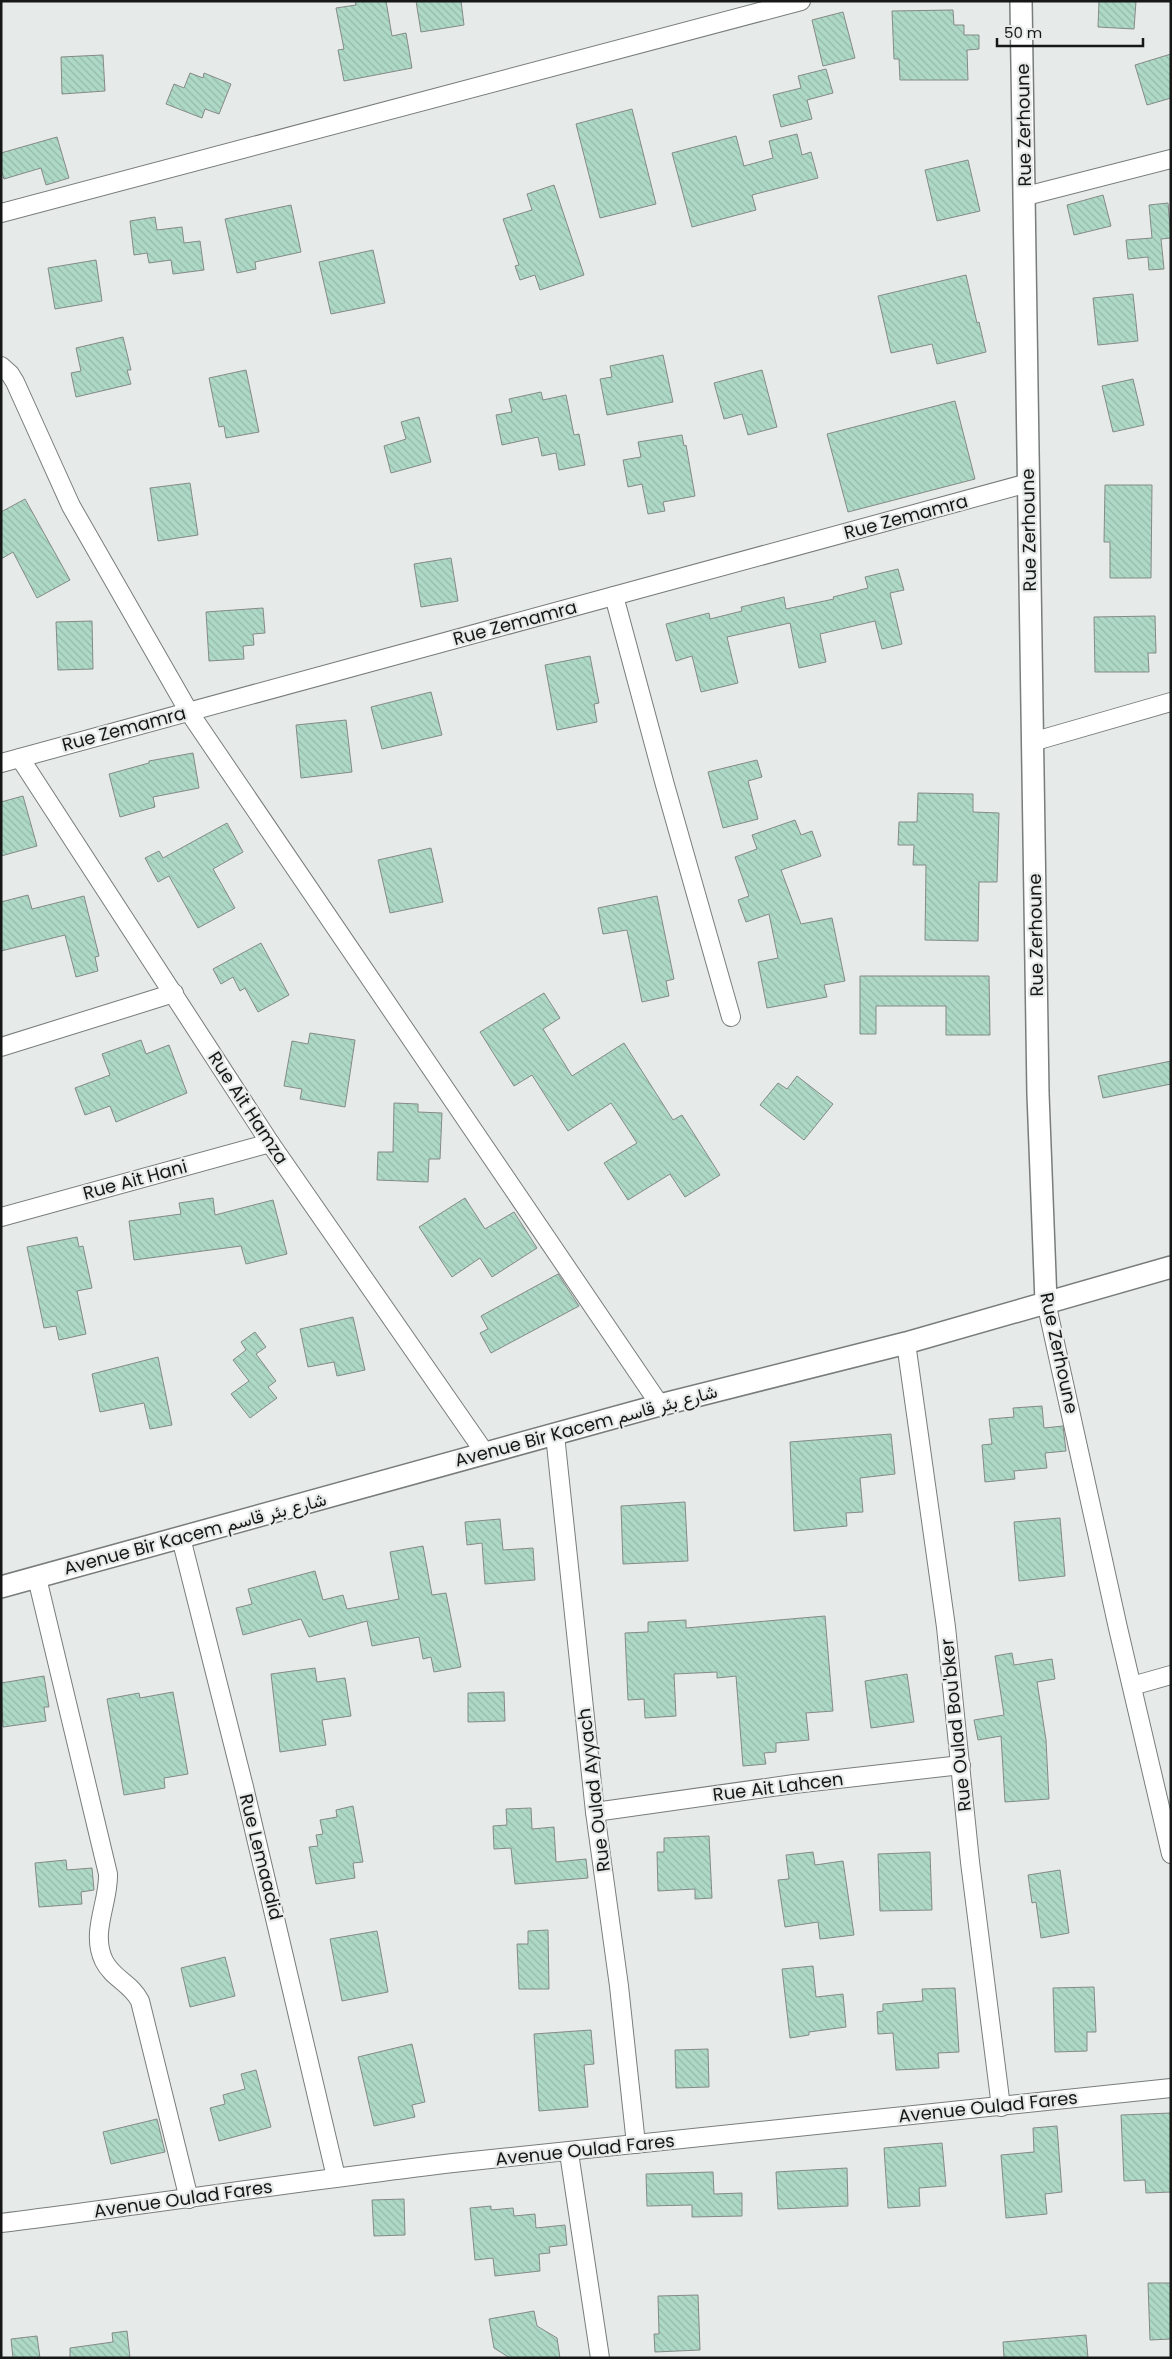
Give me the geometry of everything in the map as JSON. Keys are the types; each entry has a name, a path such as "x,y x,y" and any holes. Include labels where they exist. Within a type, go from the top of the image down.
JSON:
{"street":[{"path":"1,213 800,1"},
{"name":"Rue Zerhoune","path":"1021,1 1026,196 1028,483 1038,1094 1046,1302 1118,1628 1171,1854"},
{"path":"1026,196 1171,159"},
{"path":"1,366 10,374 71,506 189,712 660,1405"},
{"name":"Rue Zemamra","path":"1,763 1028,483"},
{"path":"614,596 665,786 731,1017"},
{"path":"1032,742 1171,702"},
{"name":"Rue Ait Hamza","path":"20,758 270,1143 485,1453"},
{"path":"1,1047 174,993"},
{"name":"Rue Ait Hani","path":"1,1218 270,1143"},
{"name":"Avenue Bir Kacem شارع بئر قاسم","path":"1,1587 660,1405 906,1343 1171,1267"},
{"name":"Rue Oulad Bou'bker","path":"906,1343 931,1512 970,1862 1001,2107"},
{"name":"Rue Oulad Ayyach","path":"555,1435 596,1812 619,1986 636,2144"},
{"name":"Rue Lemaadid","path":"180,1538 249,1806 336,2177"},
{"path":"37,1578 108,1874 107,1895 99,1925 101,1954 114,1975 129,1985 140,2001 189,2199"},
{"path":"1132,1686 1171,1675"},
{"name":"Rue Ait Lahcen","path":"596,1812 794,1784 960,1765"},
{"name":"Avenue Oulad Fares","path":"1,2223 189,2199 336,2177 1171,2088"},
{"path":"569,2153 600,2358"}],"building":[{"path":"355,1 386,1 392,36 406,33 412,68 344,81 338,50 344,49 336,8 356,5"},
{"path":"416,1 461,1 464,25 421,32"},
{"path":"1099,1 1136,1 1134,29 1098,27"},
{"path":"953,10 954,25 964,25 964,35 979,35 979,49 967,50 968,80 900,80 899,59 894,59 892,11"},
{"path":"843,12 855,58 823,66 812,20"},
{"path":"1171,54 1171,98 1147,105 1135,65"},
{"path":"103,55 105,91 62,94 61,57"},
{"path":"826,69 833,93 807,100 812,119 781,127 773,95 801,88 798,76"},
{"path":"190,73 203,78 204,73 231,84 219,114 205,109 202,118 166,104 174,84 184,88"},
{"path":"632,109 656,204 600,218 576,124"},
{"path":"797,134 802,155 811,152 818,178 752,195 756,210 692,227 672,153 736,136 744,166 773,158 769,141"},
{"path":"57,137 69,178 46,185 41,168 4,179 1,169 1,153"},
{"path":"968,160 980,211 937,221 925,170"},
{"path":"554,185 584,275 540,290 535,275 520,280 515,266 519,265 503,219 532,210 527,194"},
{"path":"1103,195 1111,226 1074,235 1067,205"},
{"path":"1168,203 1171,238 1161,239 1164,269 1149,270 1148,257 1128,259 1126,240 1152,238 1149,205"},
{"path":"291,205 301,252 255,262 256,269 237,273 225,219"},
{"path":"155,217 157,230 182,227 184,243 200,241 204,270 173,274 171,260 149,263 147,253 134,255 130,221"},
{"path":"373,250 385,303 331,314 319,262"},
{"path":"96,260 102,301 55,309 48,268"},
{"path":"966,275 986,352 937,364 932,344 891,353 878,296"},
{"path":"1133,294 1138,341 1098,345 1093,298"},
{"path":"123,337 131,370 127,370 131,384 76,397 71,373 81,371 76,348"},
{"path":"663,355 673,402 607,415 600,379 612,377 610,366"},
{"path":"246,370 259,432 226,438 224,426 219,427 209,378"},
{"path":"762,370 777,427 748,435 742,414 724,419 714,383"},
{"path":"1133,379 1144,425 1113,432 1102,386"},
{"path":"541,392 543,400 566,395 574,435 579,434 585,465 559,470 556,453 542,456 538,437 502,445 496,415 512,412 509,399"},
{"path":"955,401 975,479 848,512 827,434"},
{"path":"419,417 431,462 391,473 384,446 406,439 401,422"},
{"path":"682,435 684,446 686,445 695,496 663,502 665,511 648,514 642,484 628,487 623,460 641,457 638,442"},
{"path":"190,483 198,535 158,541 150,488"},
{"path":"1105,485 1152,485 1151,578 1110,578 1110,542 1104,542"},
{"path":"25,499 70,580 37,598 13,552 1,559 1,512"},
{"path":"451,558 458,601 421,607 414,564"},
{"path":"898,569 904,590 890,593 902,644 882,649 875,621 820,634 826,662 799,668 790,623 727,637 738,683 701,692 692,656 676,661 666,624 709,613 710,619 742,611 741,607 784,597 786,609 834,599 833,597 868,588 865,577"},
{"path":"263,608 265,633 253,634 254,645 243,646 244,659 209,661 206,612"},
{"path":"1155,616 1156,653 1148,653 1149,672 1095,672 1094,617"},
{"path":"92,621 93,669 58,670 56,622"},
{"path":"590,656 599,703 594,704 597,722 557,730 545,665"},
{"path":"431,692 442,735 382,749 371,707"},
{"path":"346,720 352,772 301,778 296,725"},
{"path":"193,753 199,788 153,797 155,807 120,817 109,774 149,763 149,761"},
{"path":"757,760 762,777 748,781 758,819 723,828 708,772"},
{"path":"918,793 973,794 973,812 999,813 997,882 979,882 978,941 925,940 926,865 913,865 914,845 898,845 899,822 917,822"},
{"path":"23,796 37,846 1,856 1,802"},
{"path":"795,820 801,835 812,831 821,856 781,870 801,924 832,918 845,981 824,985 827,997 767,1008 758,962 778,958 769,914 746,922 738,900 749,896 735,857 757,849 752,835"},
{"path":"227,823 243,852 213,869 235,908 198,928 169,876 158,882 145,858 159,851 163,858"},
{"path":"431,848 443,902 390,913 378,860"},
{"path":"28,895 32,909 84,896 99,956 95,957 98,971 76,977 65,935 1,951 1,902"},
{"path":"657,896 674,979 666,981 669,996 642,1002 627,930 603,934 598,908"},
{"path":"261,943 289,995 258,1012 245,988 240,991 233,977 221,984 213,969"},
{"path":"860,976 989,976 990,1035 946,1035 946,1006 876,1006 876,1034 860,1034"},
{"path":"544,993 560,1018 543,1029 572,1076 624,1043 673,1120 682,1115 720,1175 685,1197 670,1174 628,1200 604,1163 637,1143 611,1103 568,1131 532,1075 514,1086 480,1032"},
{"path":"310,1033 355,1040 345,1107 300,1099 302,1089 284,1086 292,1041 308,1044"},
{"path":"141,1040 146,1054 169,1045 187,1093 116,1122 110,1106 85,1115 75,1088 110,1075 102,1054"},
{"path":"1171,1061 1171,1084 1103,1098 1098,1076"},
{"path":"797,1076 833,1104 804,1140 760,1105 778,1083 787,1089"},
{"path":"394,1103 418,1104 418,1112 442,1113 440,1159 429,1159 428,1182 377,1180 378,1152 393,1152"},
{"path":"213,1198 215,1215 273,1200 287,1254 246,1264 241,1246 134,1260 129,1221 181,1214 179,1203"},
{"path":"465,1198 485,1229 514,1212 537,1248 492,1277 480,1258 452,1277 419,1227"},
{"path":"77,1237 79,1247 83,1246 92,1288 77,1291 86,1334 59,1340 56,1326 44,1328 27,1247"},
{"path":"558,1274 579,1306 491,1353 480,1333 488,1329 481,1316"},
{"path":"353,1317 365,1370 337,1376 334,1362 308,1367 300,1329"},
{"path":"255,1332 266,1347 256,1354 276,1381 268,1387 277,1398 250,1418 231,1394 249,1381 233,1360 246,1350 241,1342"},
{"path":"158,1357 172,1425 150,1429 144,1403 100,1412 92,1374"},
{"path":"1042,1406 1044,1428 1063,1426 1066,1451 1045,1453 1047,1468 1014,1471 1015,1479 985,1482 982,1445 992,1444 989,1419 1014,1417 1013,1408"},
{"path":"891,1434 895,1474 860,1478 863,1512 846,1513 847,1526 794,1531 790,1442"},
{"path":"685,1502 688,1561 623,1564 621,1506"},
{"path":"1060,1518 1065,1576 1019,1581 1014,1522"},
{"path":"500,1519 503,1550 533,1548 535,1580 485,1584 482,1543 467,1545 465,1522"},
{"path":"423,1546 432,1595 446,1593 461,1667 434,1672 431,1657 423,1659 419,1637 372,1646 367,1621 309,1637 301,1619 243,1635 236,1608 252,1604 248,1589 315,1571 323,1600 343,1595 347,1609 399,1599 390,1552"},
{"path":"825,1616 833,1711 806,1713 809,1740 776,1743 776,1752 764,1753 766,1764 743,1766 736,1676 717,1678 717,1672 674,1674 676,1716 645,1718 644,1699 628,1700 625,1633 648,1632 648,1622 686,1620 686,1628"},
{"path":"1012,1653 1014,1665 1052,1659 1055,1679 1037,1682 1046,1740 1049,1799 1005,1802 1001,1736 978,1740 974,1720 1004,1715 995,1656"},
{"path":"315,1668 317,1682 345,1678 351,1716 322,1720 326,1745 280,1752 271,1674"},
{"path":"907,1674 914,1722 871,1728 865,1681"},
{"path":"44,1676 49,1707 44,1707 46,1721 3,1727 1,1683"},
{"path":"173,1692 188,1774 164,1778 165,1788 124,1795 107,1699 139,1693 140,1698"},
{"path":"504,1692 505,1721 468,1722 468,1693"},
{"path":"353,1806 363,1862 353,1863 355,1878 316,1884 309,1847 318,1846 316,1835 323,1834 320,1820 337,1817 336,1810"},
{"path":"531,1808 532,1829 554,1827 556,1862 586,1859 588,1878 515,1884 511,1848 494,1849 493,1826 507,1825 506,1809"},
{"path":"709,1836 712,1898 695,1899 695,1889 658,1891 657,1852 664,1852 664,1838"},
{"path":"813,1852 815,1865 843,1861 854,1935 820,1939 818,1922 785,1927 778,1880 789,1879 786,1855"},
{"path":"930,1852 932,1910 880,1911 878,1854"},
{"path":"66,1860 67,1870 92,1868 94,1890 81,1892 82,1904 39,1907 35,1863"},
{"path":"1060,1870 1069,1933 1041,1938 1036,1902 1032,1903 1028,1875"},
{"path":"548,1930 549,1989 519,1989 517,1944 528,1944 528,1931"},
{"path":"377,1931 388,1992 342,2001 330,1939"},
{"path":"225,1957 235,1996 190,2007 181,1968"},
{"path":"813,1966 816,1997 843,1994 846,2027 809,2032 809,2035 790,2038 782,1969"},
{"path":"1094,1987 1096,2032 1087,2032 1087,2051 1055,2052 1053,1988"},
{"path":"955,1988 959,2052 938,2053 939,2068 896,2070 893,2033 878,2034 877,2012 883,2011 883,2004 923,2001 922,1989"},
{"path":"591,2030 594,2064 584,2065 588,2107 539,2111 534,2034"},
{"path":"412,2044 425,2102 412,2105 415,2117 374,2126 358,2057"},
{"path":"708,2049 709,2087 676,2088 675,2050"},
{"path":"256,2070 271,2127 219,2141 210,2108 225,2104 223,2095 245,2089 241,2074"},
{"path":"1171,2113 1171,2192 1146,2193 1145,2180 1124,2181 1121,2115"},
{"path":"157,2119 165,2152 111,2164 103,2132"},
{"path":"1057,2126 1062,2192 1045,2194 1047,2214 1006,2218 1001,2155 1034,2152 1033,2128"},
{"path":"942,2143 946,2186 919,2188 920,2206 888,2208 884,2148"},
{"path":"847,2168 848,2206 778,2209 776,2172"},
{"path":"713,2172 714,2194 742,2193 742,2216 692,2217 692,2205 647,2206 646,2174"},
{"path":"404,2199 405,2235 374,2236 372,2200"},
{"path":"491,2206 491,2210 513,2208 514,2216 535,2214 536,2228 565,2225 567,2245 549,2247 550,2253 539,2254 540,2271 495,2276 493,2258 475,2260 470,2208"},
{"path":"1148,2283 1171,2283 1171,2339 1150,2340"},
{"path":"698,2295 700,2350 655,2352 654,2334 659,2334 658,2296"},
{"path":"534,2311 537,2326 557,2338 560,2358 510,2358 494,2348 489,2319"},
{"path":"127,2331 130,2358 70,2358 70,2348 113,2342 112,2333"},
{"path":"1086,2335 1088,2358 1004,2358 1003,2342"},
{"path":"37,2336 40,2358 13,2358 11,2339"}]}
